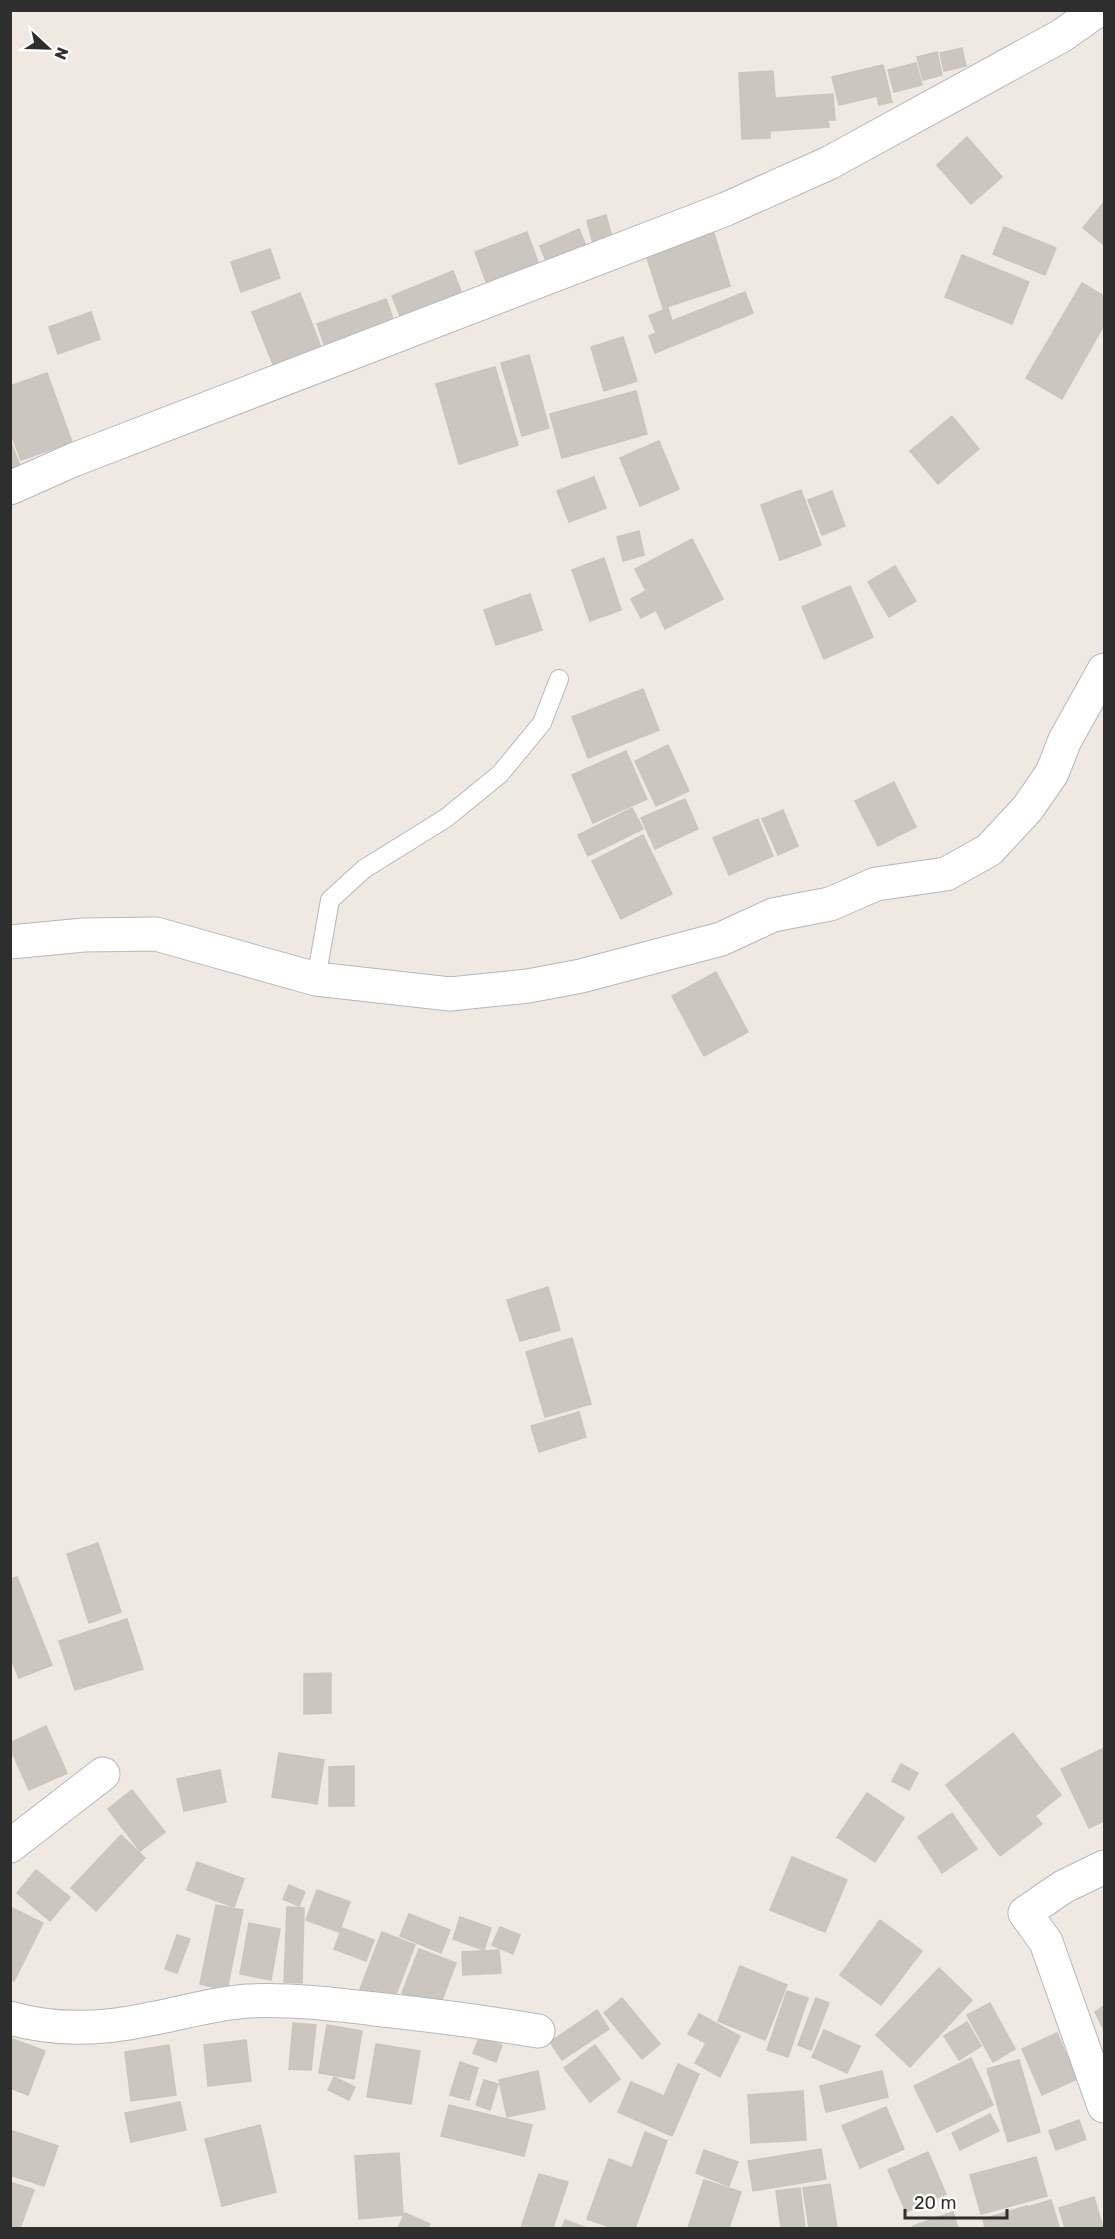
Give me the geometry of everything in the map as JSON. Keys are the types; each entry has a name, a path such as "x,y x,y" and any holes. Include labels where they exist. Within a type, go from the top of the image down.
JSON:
{"street":[{"path":"10,488 73,460 408,332 778,186 829,163 896,127 1061,36 1098,10"},
{"path":"10,942 84,934 156,934 316,979 450,994 528,986 580,976 721,939 773,915 830,904 876,884 946,874 989,850 1028,808 1052,773 1065,740 1104,670"},
{"path":"10,1846 103,1774"},
{"path":"1104,1867 1063,1887 1025,1912 1046,1942 1104,2106"},
{"path":"10,2018 89,2028 149,2020 202,2007 247,2001 308,2001 459,2018 538,2031"}],"lane":[{"path":"316,979 330,900 364,869 446,818 500,774 542,723 560,679"}],"building":[{"path":"962,48 966,66 944,71 940,53"},
{"path":"937,52 942,75 923,80 917,57"},
{"path":"916,63 922,85 894,92 888,70"},
{"path":"883,65 892,102 879,105 877,96 839,105 832,77"},
{"path":"773,71 775,98 833,94 835,120 828,120 829,127 770,131 770,138 742,139 739,73"},
{"path":"967,137 1002,177 971,204 937,165"},
{"path":"1104,202 1104,245 1083,228"},
{"path":"606,215 615,248 596,254 587,221"},
{"path":"712,227 730,286 663,308 644,248"},
{"path":"1004,227 1056,248 1045,275 993,254"},
{"path":"579,229 596,270 556,286 540,246"},
{"path":"527,232 546,284 494,303 475,252"},
{"path":"270,249 280,278 241,292 231,262"},
{"path":"962,255 1029,282 1012,324 945,297"},
{"path":"453,271 470,314 409,339 392,296"},
{"path":"1082,283 1104,296 1104,325 1062,399 1026,378"},
{"path":"745,292 753,313 655,353 649,336 656,333 649,316 668,308 672,321"},
{"path":"300,293 324,355 277,374 252,312"},
{"path":"386,299 404,350 335,375 317,324"},
{"path":"91,312 100,339 58,354 49,327"},
{"path":"623,337 637,381 604,391 591,347"},
{"path":"529,355 549,428 522,436 501,363"},
{"path":"495,367 518,445 459,464 436,384"},
{"path":"47,373 72,442 21,460 10,431 10,386"},
{"path":"636,391 647,434 562,458 550,414"},
{"path":"952,416 979,449 938,484 910,451"},
{"path":"10,440 29,488 10,495"},
{"path":"659,441 679,489 640,506 620,458"},
{"path":"594,477 606,508 569,522 557,491"},
{"path":"801,490 821,545 780,560 761,505"},
{"path":"832,491 845,526 822,535 808,500"},
{"path":"639,531 644,555 623,561 617,537"},
{"path":"692,539 723,599 665,629 656,610 641,618 631,599 646,591 635,569"},
{"path":"604,558 621,610 590,621 572,570"},
{"path":"895,566 916,601 889,617 868,582"},
{"path":"850,586 873,637 824,659 802,607"},
{"path":"530,594 542,630 496,645 484,610"},
{"path":"643,689 659,730 588,758 572,717"},
{"path":"668,745 689,791 656,806 635,761"},
{"path":"626,751 647,799 593,823 572,775"},
{"path":"894,782 916,827 878,846 855,801"},
{"path":"685,799 698,829 655,849 641,818"},
{"path":"632,808 643,829 588,856 578,835"},
{"path":"783,810 798,846 778,855 762,819"},
{"path":"758,819 773,856 729,875 713,838"},
{"path":"643,835 672,894 621,919 592,861"},
{"path":"716,972 748,1032 704,1056 672,996"},
{"path":"548,1287 560,1330 520,1341 507,1300"},
{"path":"572,1338 591,1404 545,1417 526,1352"},
{"path":"579,1412 586,1437 539,1452 531,1426"},
{"path":"98,1543 121,1612 89,1623 67,1554"},
{"path":"17,1577 52,1665 19,1678 10,1657 10,1579"},
{"path":"127,1619 143,1669 75,1690 59,1641"},
{"path":"331,1673 331,1713 304,1714 304,1674"},
{"path":"46,1726 67,1773 29,1790 10,1748 10,1743"},
{"path":"1013,1733 1061,1795 1035,1816 1042,1824 1000,1856 946,1785"},
{"path":"1104,1748 1104,1821 1089,1828 1061,1769"},
{"path":"279,1753 324,1760 317,1804 272,1797"},
{"path":"901,1764 918,1773 909,1790 892,1781"},
{"path":"354,1766 354,1806 329,1806 329,1767"},
{"path":"220,1770 226,1802 184,1811 177,1779"},
{"path":"132,1790 165,1832 140,1851 108,1809"},
{"path":"867,1793 904,1818 875,1862 837,1837"},
{"path":"952,1813 977,1849 942,1873 918,1837"},
{"path":"121,1835 145,1858 96,1911 71,1888"},
{"path":"792,1857 847,1880 825,1932 770,1910"},
{"path":"197,1862 244,1879 234,1907 187,1890"},
{"path":"36,1870 70,1897 50,1921 17,1893"},
{"path":"289,1885 305,1892 299,1906 283,1899"},
{"path":"317,1890 350,1902 339,1932 306,1920"},
{"path":"216,1905 243,1910 227,1990 200,1984"},
{"path":"10,1907 43,1923 14,1981 10,1979"},
{"path":"287,1907 304,1908 302,1983 284,1982"},
{"path":"409,1914 450,1930 441,1953 400,1936"},
{"path":"460,1917 491,1928 484,1950 453,1939"},
{"path":"880,1920 922,1951 881,2005 840,1975"},
{"path":"249,1923 280,1929 271,1980 240,1974"},
{"path":"500,1927 520,1935 513,1954 492,1945"},
{"path":"342,1928 374,1940 366,1961 334,1949"},
{"path":"382,1932 415,1945 393,2002 360,1989"},
{"path":"177,1935 190,1939 177,1973 165,1969"},
{"path":"419,1949 456,1963 439,2008 402,1993"},
{"path":"499,1950 501,1973 463,1975 462,1952"},
{"path":"740,1966 787,1985 765,2040 718,2021"},
{"path":"939,1968 972,2000 910,2067 876,2035"},
{"path":"787,1991 808,1998 788,2057 767,2050"},
{"path":"622,1998 660,2044 642,2059 604,2013"},
{"path":"816,1998 829,2003 811,2050 798,2045"},
{"path":"990,2003 1015,2049 993,2062 967,2015"},
{"path":"1104,2006 1104,2030 1095,2012"},
{"path":"597,2010 609,2029 562,2060 550,2042"},
{"path":"699,2014 740,2036 720,2077 695,2063 706,2043 688,2034"},
{"path":"967,2022 981,2046 959,2060 944,2036"},
{"path":"293,2023 316,2025 311,2070 289,2069"},
{"path":"327,2025 362,2031 354,2079 319,2073"},
{"path":"824,2030 860,2046 847,2073 812,2057"},
{"path":"1057,2033 1077,2079 1042,2095 1022,2049"},
{"path":"480,2036 502,2045 496,2062 473,2053"},
{"path":"10,2038 45,2051 28,2095 10,2088"},
{"path":"246,2040 251,2081 208,2086 204,2045"},
{"path":"376,2044 420,2051 411,2104 367,2097"},
{"path":"169,2045 176,2095 131,2101 125,2052"},
{"path":"595,2045 620,2079 590,2102 564,2068"},
{"path":"971,2058 993,2105 937,2132 914,2086"},
{"path":"1019,2060 1040,2132 1008,2142 987,2069"},
{"path":"460,2062 478,2068 469,2100 450,2095"},
{"path":"678,2064 699,2074 672,2136 618,2112 631,2082 664,2096"},
{"path":"538,2071 545,2109 507,2117 499,2080"},
{"path":"882,2071 888,2097 826,2112 820,2086"},
{"path":"334,2077 355,2087 349,2100 328,2090"},
{"path":"484,2080 498,2084 490,2110 476,2105"},
{"path":"803,2091 806,2140 751,2143 748,2095"},
{"path":"180,2102 186,2130 131,2142 125,2113"},
{"path":"449,2105 532,2125 524,2156 441,2136"},
{"path":"886,2107 904,2149 860,2168 842,2126"},
{"path":"990,2114 999,2131 960,2150 952,2133"},
{"path":"1079,2120 1086,2139 1056,2150 1049,2131"},
{"path":"260,2125 276,2192 222,2206 205,2139"},
{"path":"10,2130 58,2146 44,2186 10,2175"},
{"path":"645,2132 667,2141 635,2228 613,2228 587,2219 609,2159 632,2168"},
{"path":"821,2149 826,2179 753,2191 748,2161"},
{"path":"704,2150 738,2162 729,2186 696,2173"},
{"path":"928,2152 946,2194 906,2212 888,2170"},
{"path":"399,2153 403,2215 359,2219 355,2156"},
{"path":"1036,2157 1047,2196 981,2214 970,2175"},
{"path":"539,2174 568,2182 553,2228 521,2228"},
{"path":"704,2180 741,2192 729,2228 688,2228"},
{"path":"10,2182 34,2190 20,2228 10,2228"},
{"path":"830,2184 837,2228 809,2228 803,2188"},
{"path":"800,2188 805,2228 781,2228 776,2191"},
{"path":"1094,2197 1103,2228 1065,2228 1059,2208"},
{"path":"1051,2200 1059,2227 1034,2228 1028,2207"},
{"path":"1027,2206 1034,2228 985,2228 983,2219"},
{"path":"953,2212 958,2228 914,2228 913,2226"},
{"path":"405,2213 430,2224 428,2228 398,2228"},
{"path":"565,2220 587,2228 562,2228"}]}
